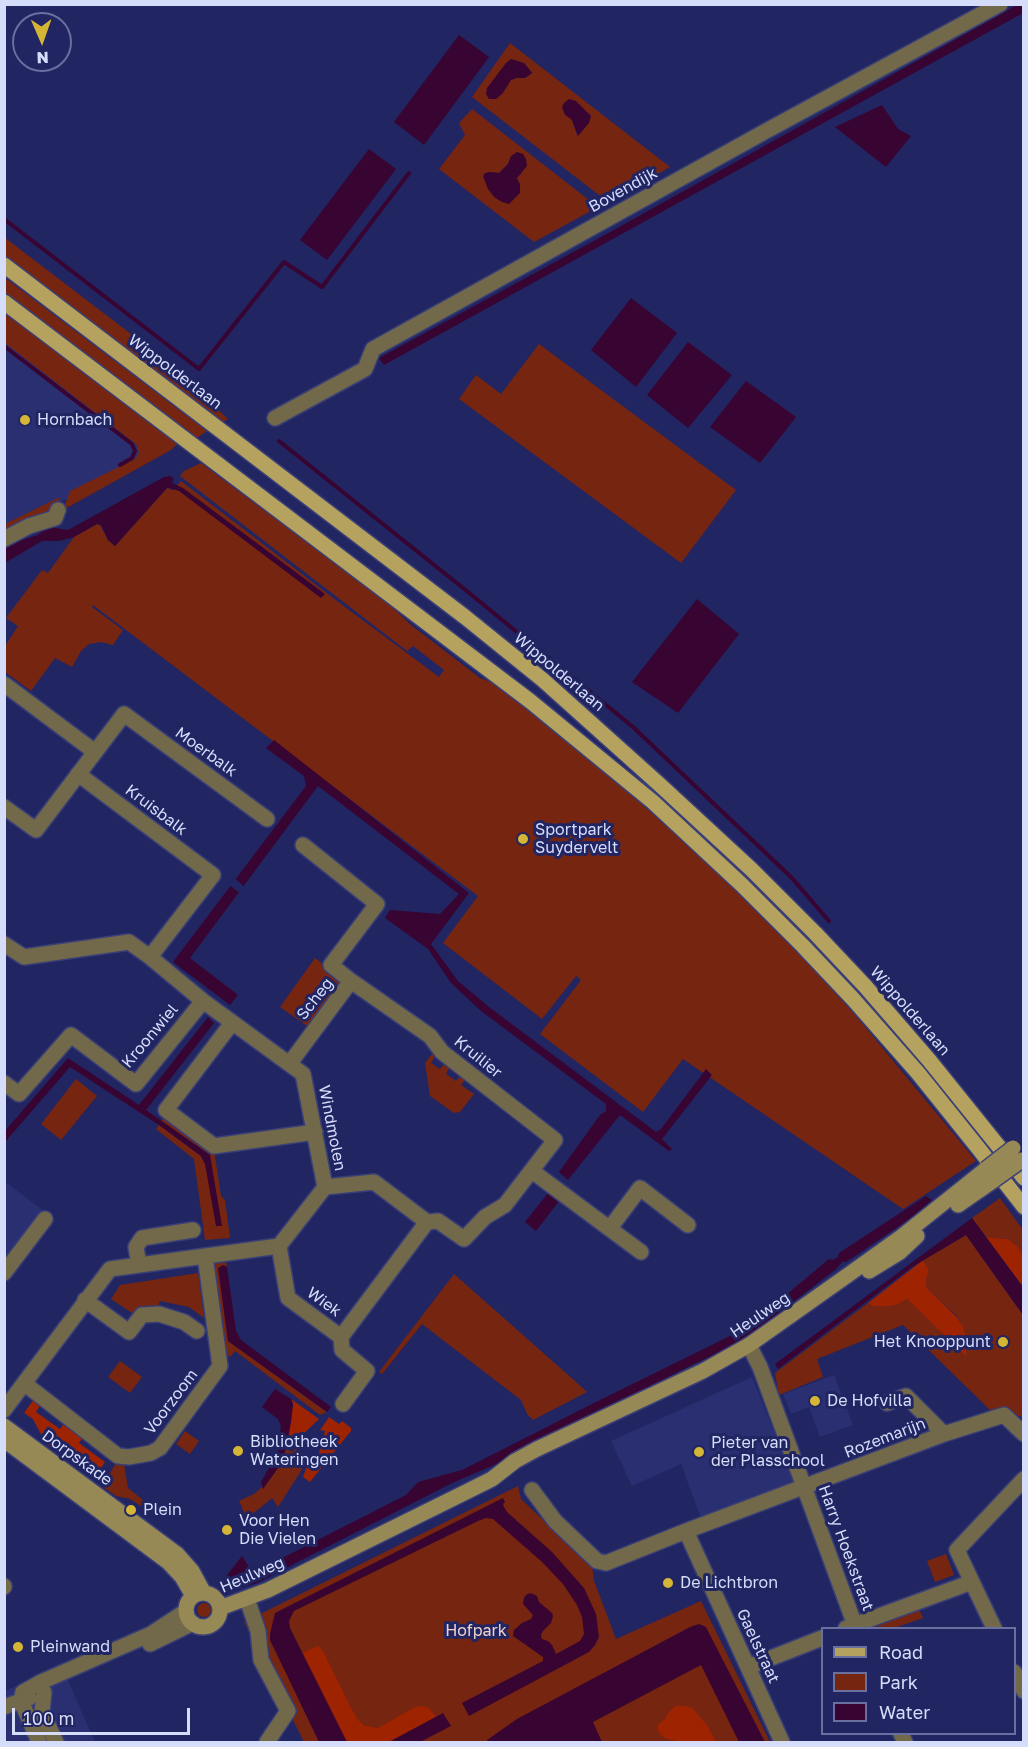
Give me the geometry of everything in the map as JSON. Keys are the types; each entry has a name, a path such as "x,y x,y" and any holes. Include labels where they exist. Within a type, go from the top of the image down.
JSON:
{"main road":[{"name":"Wippolderlaan","path":"4,265 465,617 543,680 752,870 816,933 929,1060 1023,1178"},
{"path":"4,302 530,701 653,802 750,893 853,999 925,1081 1023,1208"},
{"name":"Heulweg","path":"220,1608 278,1585 492,1479 506,1467 537,1449 751,1349 1020,1152"},
{"name":"Dorpskade","path":"4,1426 177,1554 192,1571 198,1594"},
{"name":"Dorpskade","path":"4,1440 168,1562 198,1594"},
{"path":"198,1594 215,1597 220,1608 218,1618 211,1624 202,1626 190,1617 187,1605 198,1594"}],"street":[{"name":"Bovendijk","path":"275,418 364,369 373,349 1000,4"},
{"path":"4,539 29,526 55,518 58,510"},
{"path":"4,684 95,752 36,830 4,807"},
{"name":"Moerbalk","path":"95,752 124,714 267,819"},
{"name":"Kruisbalk","path":"78,774 213,875 150,957"},
{"name":"Scheg","path":"290,1063 351,981 331,965 377,904 303,845"},
{"name":"Windmolen","path":"6,947 24,957 129,942 203,1001 303,1074 325,1187 279,1246"},
{"name":"Kruilier","path":"351,981 430,1036 442,1053 555,1140 532,1171"},
{"name":"Kroonwiel","path":"4,1083 19,1094 71,1035 136,1084 203,1001"},
{"path":"232,1023 166,1110 214,1146 315,1132"},
{"path":"325,1187 374,1182 427,1222 438,1221 464,1239 485,1217 505,1205 532,1171 641,1252"},
{"path":"610,1228 640,1188 688,1225"},
{"path":"4,1273 45,1219"},
{"path":"340,1337 427,1222"},
{"path":"139,1265 136,1247 142,1238 193,1230"},
{"path":"4,1410 110,1269 279,1246"},
{"name":"Wiek","path":"279,1246 288,1298 340,1337 342,1350 367,1371 343,1404"},
{"name":"Voorzoom","path":"25,1384 117,1456 129,1457 151,1453 160,1448 220,1366 205,1256"},
{"path":"86,1300 129,1332 142,1315 159,1314 184,1322 197,1330"},
{"name":"Harry Hoekstraat","path":"751,1349 804,1487 852,1627"},
{"name":"Rozemarijn","path":"887,1403 906,1396 944,1434"},
{"name":"Rozemarijn","path":"532,1490 555,1521 601,1562 606,1563 944,1434 1005,1415 1023,1434"},
{"path":"993,1627 957,1550 1023,1479"},
{"name":"Gaelstraat","path":"686,1531 782,1743"},
{"path":"852,1627 972,1582"},
{"path":"247,1599 258,1631 261,1660 288,1711 267,1743"},
{"path":"4,1707 44,1692 173,1633 190,1617"},
{"path":"56,1743 41,1734 21,1701 23,1692 190,1617"},
{"path":"748,1667 821,1638"},
{"path":"1016,1676 1023,1690"},
{"path":"41,1734 44,1692"}],"shaded area":[{"path":"5,326 165,451 5,529"},
{"path":"4,1181 44,1211 5,1264 4,1264"},
{"path":"986,1237 1008,1239 1018,1247 1023,1255 1023,1287"},
{"path":"923,1260 929,1270 926,1286 957,1317 963,1327 966,1356 907,1299 897,1305 884,1307 872,1306 868,1303"},
{"name":"De Hofvilla","path":"834,1375 853,1425 820,1437 809,1407 791,1414 783,1394"},
{"name":"Pieter van der Plasschool","path":"752,1377 795,1484 702,1521 681,1464 632,1486 611,1441"},
{"path":"34,1399 41,1404 36,1412 60,1429 65,1422 84,1436 79,1443 105,1462 94,1479 46,1444 33,1419 24,1413"},
{"path":"291,1399 319,1419 297,1440 288,1437 293,1404"},
{"path":"329,1417 339,1424 342,1421 351,1428 351,1431 310,1482 303,1477 310,1457 317,1459 325,1431 320,1430"},
{"path":"318,1646 323,1651 358,1720 365,1726 378,1728 415,1707 429,1708 436,1717 389,1742 347,1742 302,1653"},
{"path":"62,1667 95,1742 5,1742 4,1691"},
{"path":"675,1706 692,1708 707,1725 716,1742 682,1742 662,1736 658,1731 658,1725"}],"green space":[{"path":"510,43 670,167 608,202 472,97","holes":["524,63 532,73 525,78 511,80","575,101 591,116 577,135 572,120"]},
{"path":"472,109 598,207 534,242 439,169 465,135 459,123","holes":["511,158 522,173 516,178 489,172 499,173"]},
{"path":"4,237 169,363 228,419 223,422 5,256"},
{"path":"4,277 207,431 194,440 5,294"},
{"path":"4,312 177,444 171,450 63,510 70,491 135,459 139,453 137,445 5,343"},
{"path":"539,344 736,490 681,563 459,399 476,375 501,394"},
{"name":"Sportpark Suydervelt","path":"201,463 390,605 411,625 480,678 493,683 591,760 716,869 797,950 856,1016 976,1161 903,1209 683,1059 643,1112 540,1034 581,980 576,976 542,1019 443,943 478,896 93,605 92,607 123,630 113,645 101,642 89,644 81,651 72,667 55,658 31,691 5,672 5,646 18,626 6,618 42,570 48,573 74,537 97,524 115,546 167,488 173,490 181,481 439,677 444,670 413,646 407,651 180,476 184,471"},
{"path":"60,497 52,515 5,535 5,524"},
{"path":"315,958 340,977 341,986 307,1026 280,1007"},
{"path":"432,1054 435,1056 431,1063 440,1069 445,1063 450,1067 446,1074 456,1081 461,1075 466,1079 461,1085 474,1094 460,1112 454,1113 430,1096 425,1063"},
{"path":"76,1079 97,1096 61,1140 41,1124"},
{"path":"166,1115 214,1150 221,1196 225,1200 230,1238 205,1240 194,1159 156,1129 159,1125 201,1156 205,1164 210,1155 161,1121"},
{"path":"1000,1198 1023,1230 1023,1255 1018,1247 1008,1239 986,1237 972,1218"},
{"path":"966,1235 1023,1315 1023,1417 991,1411 903,1325 817,1359 823,1377 779,1395 775,1373 868,1303 872,1306 884,1307 897,1305 907,1299 966,1355 963,1327 957,1316 926,1286 929,1270 923,1260"},
{"path":"213,1260 232,1260 226,1262 227,1267 223,1265 228,1341 327,1412 320,1415 235,1351 231,1356 226,1356"},
{"path":"198,1273 204,1318 189,1307 160,1301 157,1310 135,1315 111,1299 120,1285"},
{"path":"454,1274 587,1392 533,1420 527,1414 521,1400 422,1324 382,1374 379,1372"},
{"path":"120,1361 142,1377 130,1393 108,1377"},
{"path":"185,1431 199,1441 190,1454 176,1444"},
{"path":"295,1447 299,1448 298,1454 306,1457 301,1471 278,1507 272,1498 246,1517 239,1501 262,1488 281,1464 286,1449 293,1452"},
{"path":"116,1463 124,1464 128,1488 153,1508 150,1512 130,1499 116,1496 103,1487"},
{"name":"Hofpark","path":"518,1486 521,1499 592,1566 594,1581 616,1639 701,1601 770,1742 304,1742 244,1622"},
{"path":"946,1554 954,1575 935,1582 927,1561"},
{"path":"204,1603 209,1605 211,1610 209,1615 204,1617 199,1615 197,1610 199,1605"},
{"path":"919,1609 923,1618 897,1627 870,1627"}],"water":[{"path":"1019,4 1023,5 1023,13 384,365 379,358 612,231"},
{"path":"459,35 489,57 424,145 394,122"},
{"path":"511,59 524,63 532,73 525,78 511,80 503,93 496,99 489,99 486,94 487,88"},
{"path":"569,99 576,101 591,116 589,123 578,136 572,120 565,115 562,107"},
{"path":"882,105 898,129 911,136 886,167 835,127"},
{"path":"369,149 396,169 327,260 300,240"},
{"path":"517,152 523,154 527,166 517,178 520,193 509,204 494,197 483,176 489,172 499,173 508,164 511,156"},
{"path":"631,298 677,333 636,387 591,350"},
{"path":"688,342 732,375 688,428 647,395"},
{"path":"746,381 796,417 760,463 710,427"},
{"path":"170,476 174,479 172,483 183,488 325,594 321,598 179,491 169,488 115,546 108,540 101,525 97,524 74,537 59,541 42,541 5,563 5,549 22,540 38,535 50,527 68,530 164,477"},
{"path":"697,599 739,634 678,713 632,682"},
{"path":"274,740 469,893 431,944 458,981 489,1007 656,1132 661,1129 706,1069 712,1075 662,1139 672,1149 669,1151 620,1115 568,1180 559,1172 600,1115 606,1111 606,1104 481,1011 451,983 428,949 385,918 390,910 440,914 459,894 318,786 190,958 238,995 230,1005 173,962 306,786 304,776 266,748"},
{"path":"208,1017 214,1023 146,1110 210,1155 222,1226 216,1226 205,1164 201,1156 159,1125 70,1067 5,1142 5,1131 68,1058 139,1105"},
{"path":"552,1188 563,1196 536,1231 525,1222"},
{"path":"926,1196 932,1200 913,1217 846,1262 842,1262 739,1344 694,1364 494,1465 452,1483 255,1584 233,1589 224,1579 242,1556 253,1573 406,1495 418,1482 462,1470 736,1333 751,1324 829,1259 833,1260 838,1257 839,1253"},
{"path":"972,1218 1023,1287 1023,1315 966,1235 912,1267 778,1369 775,1364"},
{"path":"223,1265 227,1267 236,1331 241,1340 331,1407 327,1412 228,1341 218,1268"},
{"path":"275,1389 291,1399 293,1404 291,1422 281,1464 263,1489 261,1482 277,1454 281,1426 278,1419 262,1407"},
{"path":"503,1498 507,1512 552,1552 584,1588 596,1614 599,1637 595,1645 589,1652 469,1716 462,1703 543,1661 543,1657 513,1636 514,1630 531,1619 533,1615 523,1604 526,1595 530,1593 537,1596 539,1602 552,1613 551,1623 541,1635 542,1639 552,1645 556,1654 580,1641 584,1634 582,1617 577,1605 563,1584 542,1562 493,1519 486,1518 294,1611 289,1621 290,1628 347,1742 319,1742 270,1640 275,1613"},
{"path":"699,1624 706,1627 765,1742 739,1742 701,1665 593,1722 602,1742 488,1742 487,1740 517,1719"},
{"path":"443,1713 451,1726 420,1742 389,1742"}],"pier":[{"path":"233,877 246,888 241,894 228,884"}],"waterway":[{"path":"4,219 199,369 284,262 322,287 409,173"},
{"path":"4,346 132,444 135,451 132,458 120,465"},
{"path":"279,441 633,727 791,877 829,921"}],"place":[{"name":"Hornbach","path":"25,420"},
{"name":"Sportpark Suydervelt","path":"523,839"},
{"name":"Het Knooppunt","path":"1003,1342"},
{"name":"De Hofvilla","path":"815,1401"},
{"name":"Bibliotheek Wateringen","path":"238,1451"},
{"name":"Pieter van der Plasschool","path":"699,1452"},
{"name":"Plein","path":"131,1510"},
{"name":"Voor Hen Die Vielen","path":"227,1530"},
{"name":"De Lichtbron","path":"668,1583"},
{"name":"Pleinwand","path":"18,1647"}]}
